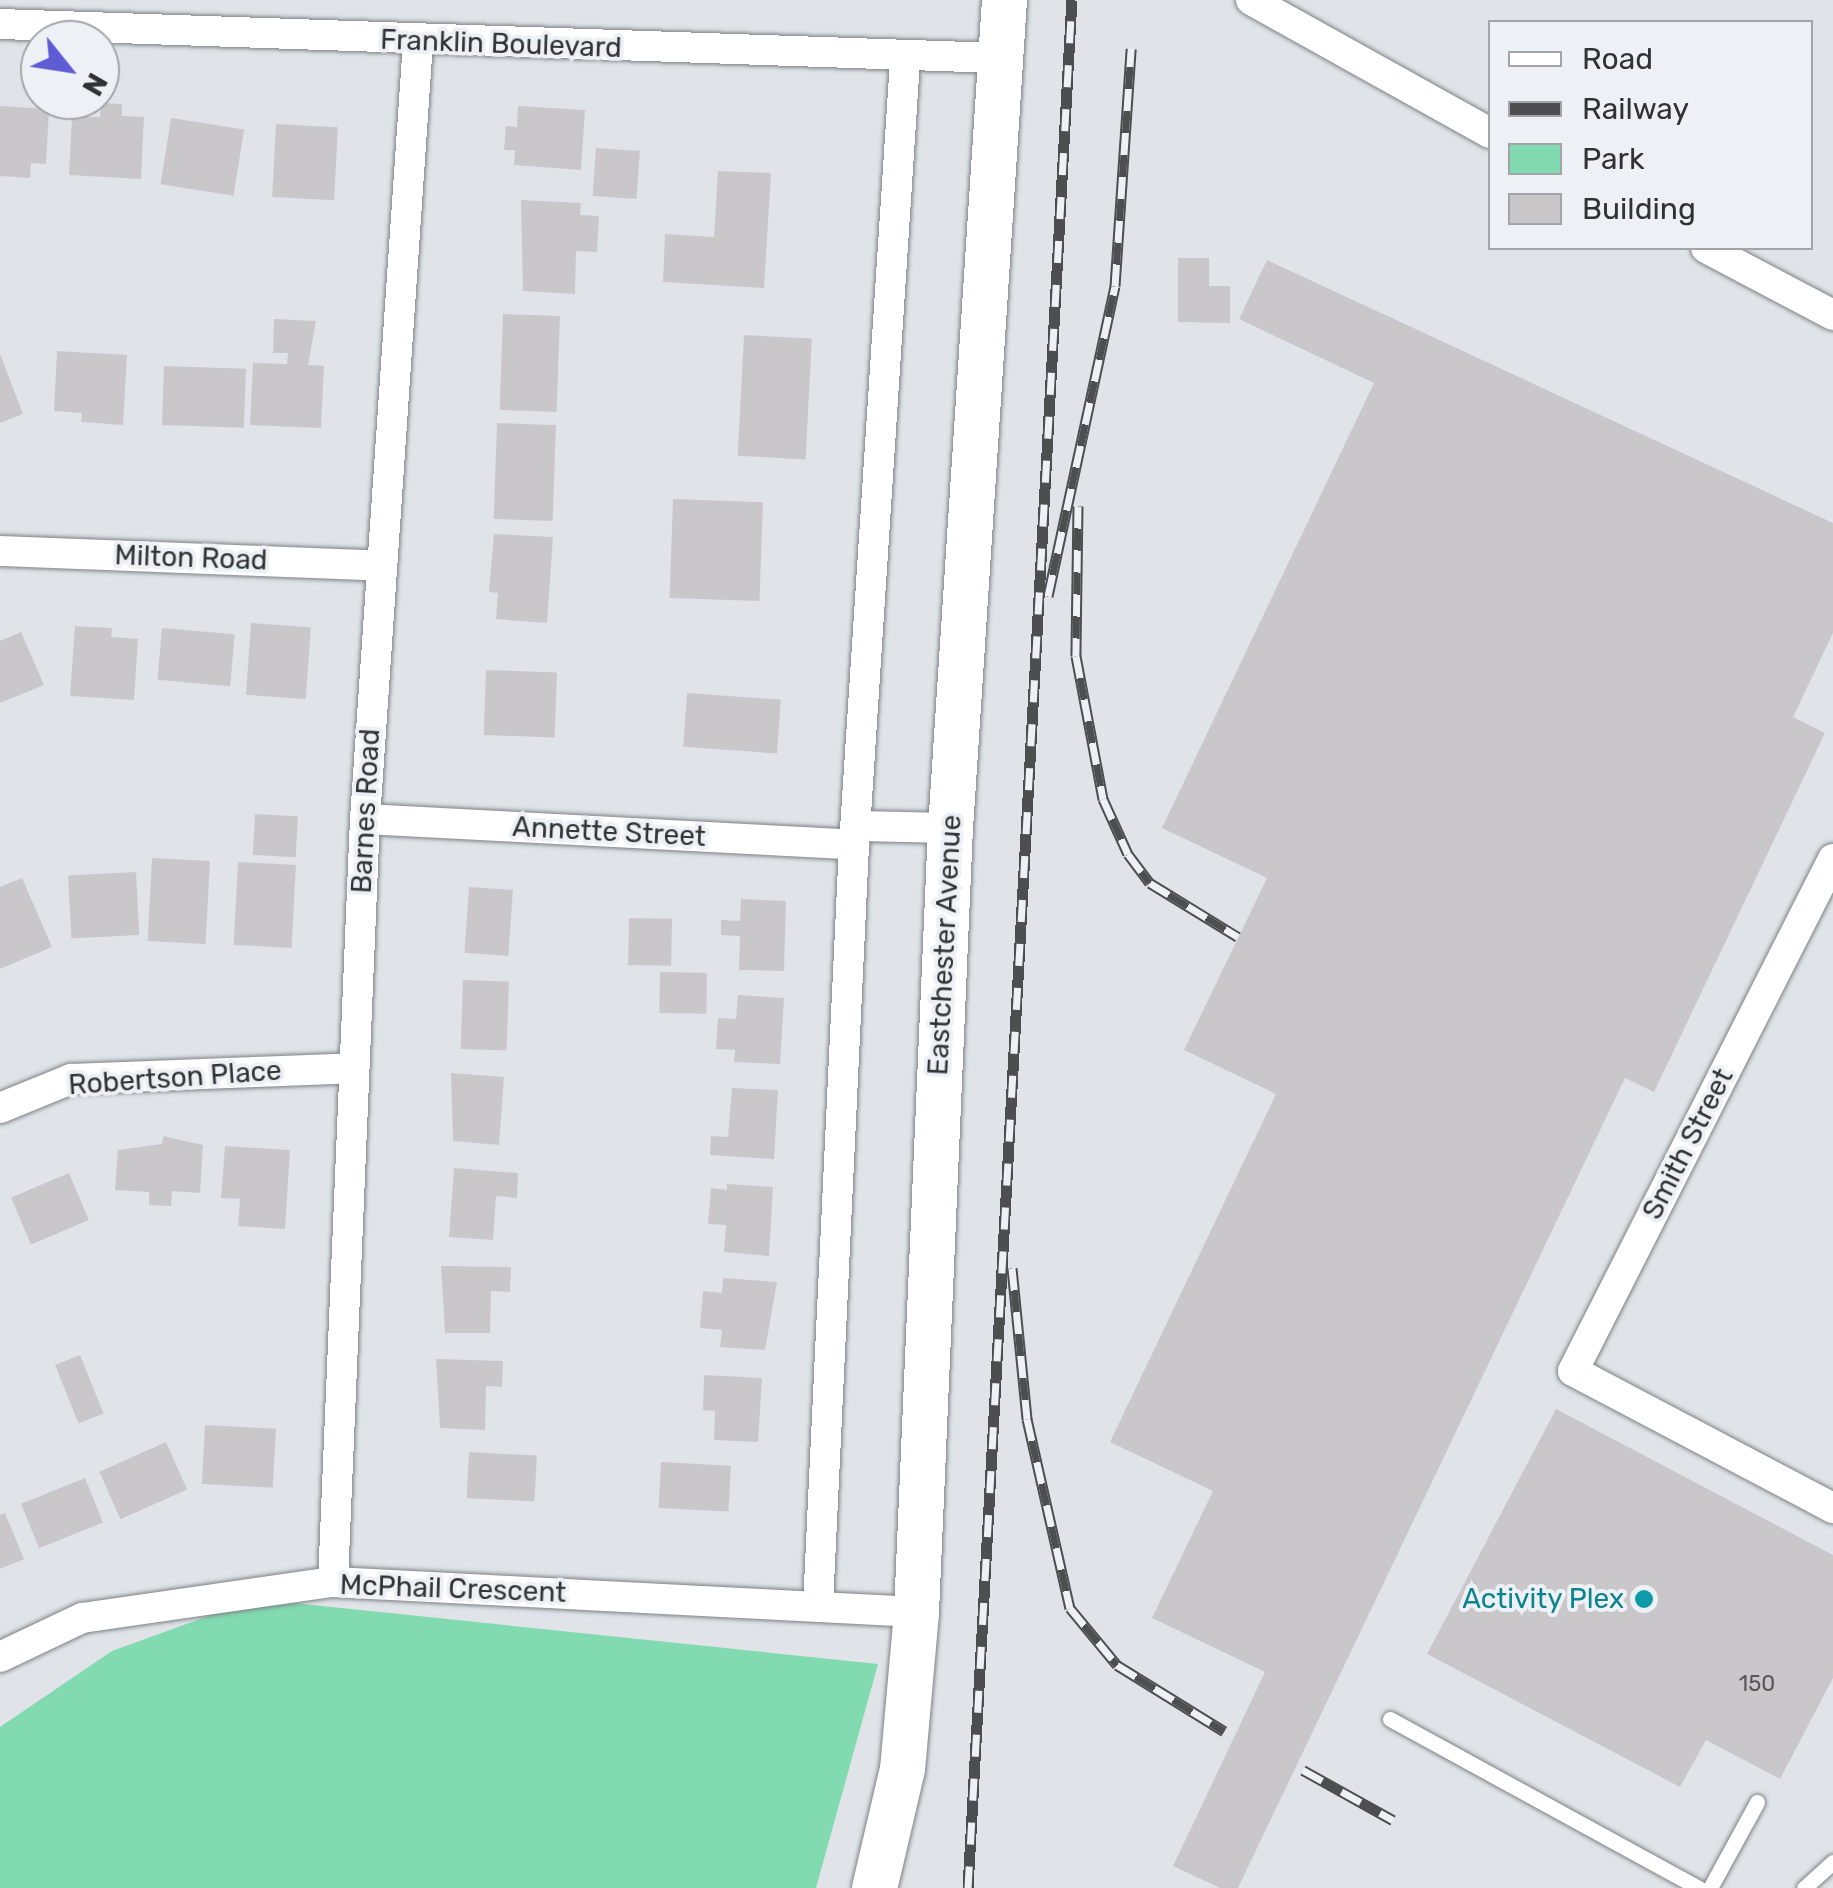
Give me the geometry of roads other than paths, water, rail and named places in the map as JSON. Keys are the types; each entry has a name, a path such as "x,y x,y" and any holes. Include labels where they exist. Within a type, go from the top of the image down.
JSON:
{"street":[{"name":"Eastchester Avenue","path":"874,1888 902,1769 916,1612 950,828 1004,0"},
{"path":"1250,0 1488,131"},
{"name":"Franklin Boulevard","path":"0,24 905,60 1001,58"},
{"name":"Barnes Road","path":"333,1582 365,819 418,41"},
{"path":"818,1606 855,836 905,60"},
{"path":"1710,250 1833,315"},
{"name":"Milton Road","path":"0,551 382,566"},
{"name":"Annette Street","path":"365,819 855,836 950,828"},
{"name":"Smith Street","path":"1833,859 1573,1371 1833,1508"},
{"name":"Robertson Place","path":"0,1108 71,1079 354,1068"},
{"name":"McPhail Crescent","path":"0,1657 82,1618 333,1582 916,1612"}],"lane":[{"path":"1390,1719 1700,1888"},
{"path":"1710,1888 1756,1802"},
{"path":"1804,1888 1833,1862"}],"railway":[{"path":"968,1888 1072,0"},
{"path":"1048,596 1115,286 1131,49"},
{"path":"1078,506 1076,656 1103,799 1128,854 1150,883 1238,937"},
{"path":"1012,1268 1027,1419 1070,1608 1117,1665 1224,1731"},
{"path":"1303,1770 1393,1820"}],"place":[{"name":"Activity Plex","path":"1644,1599"}]}
